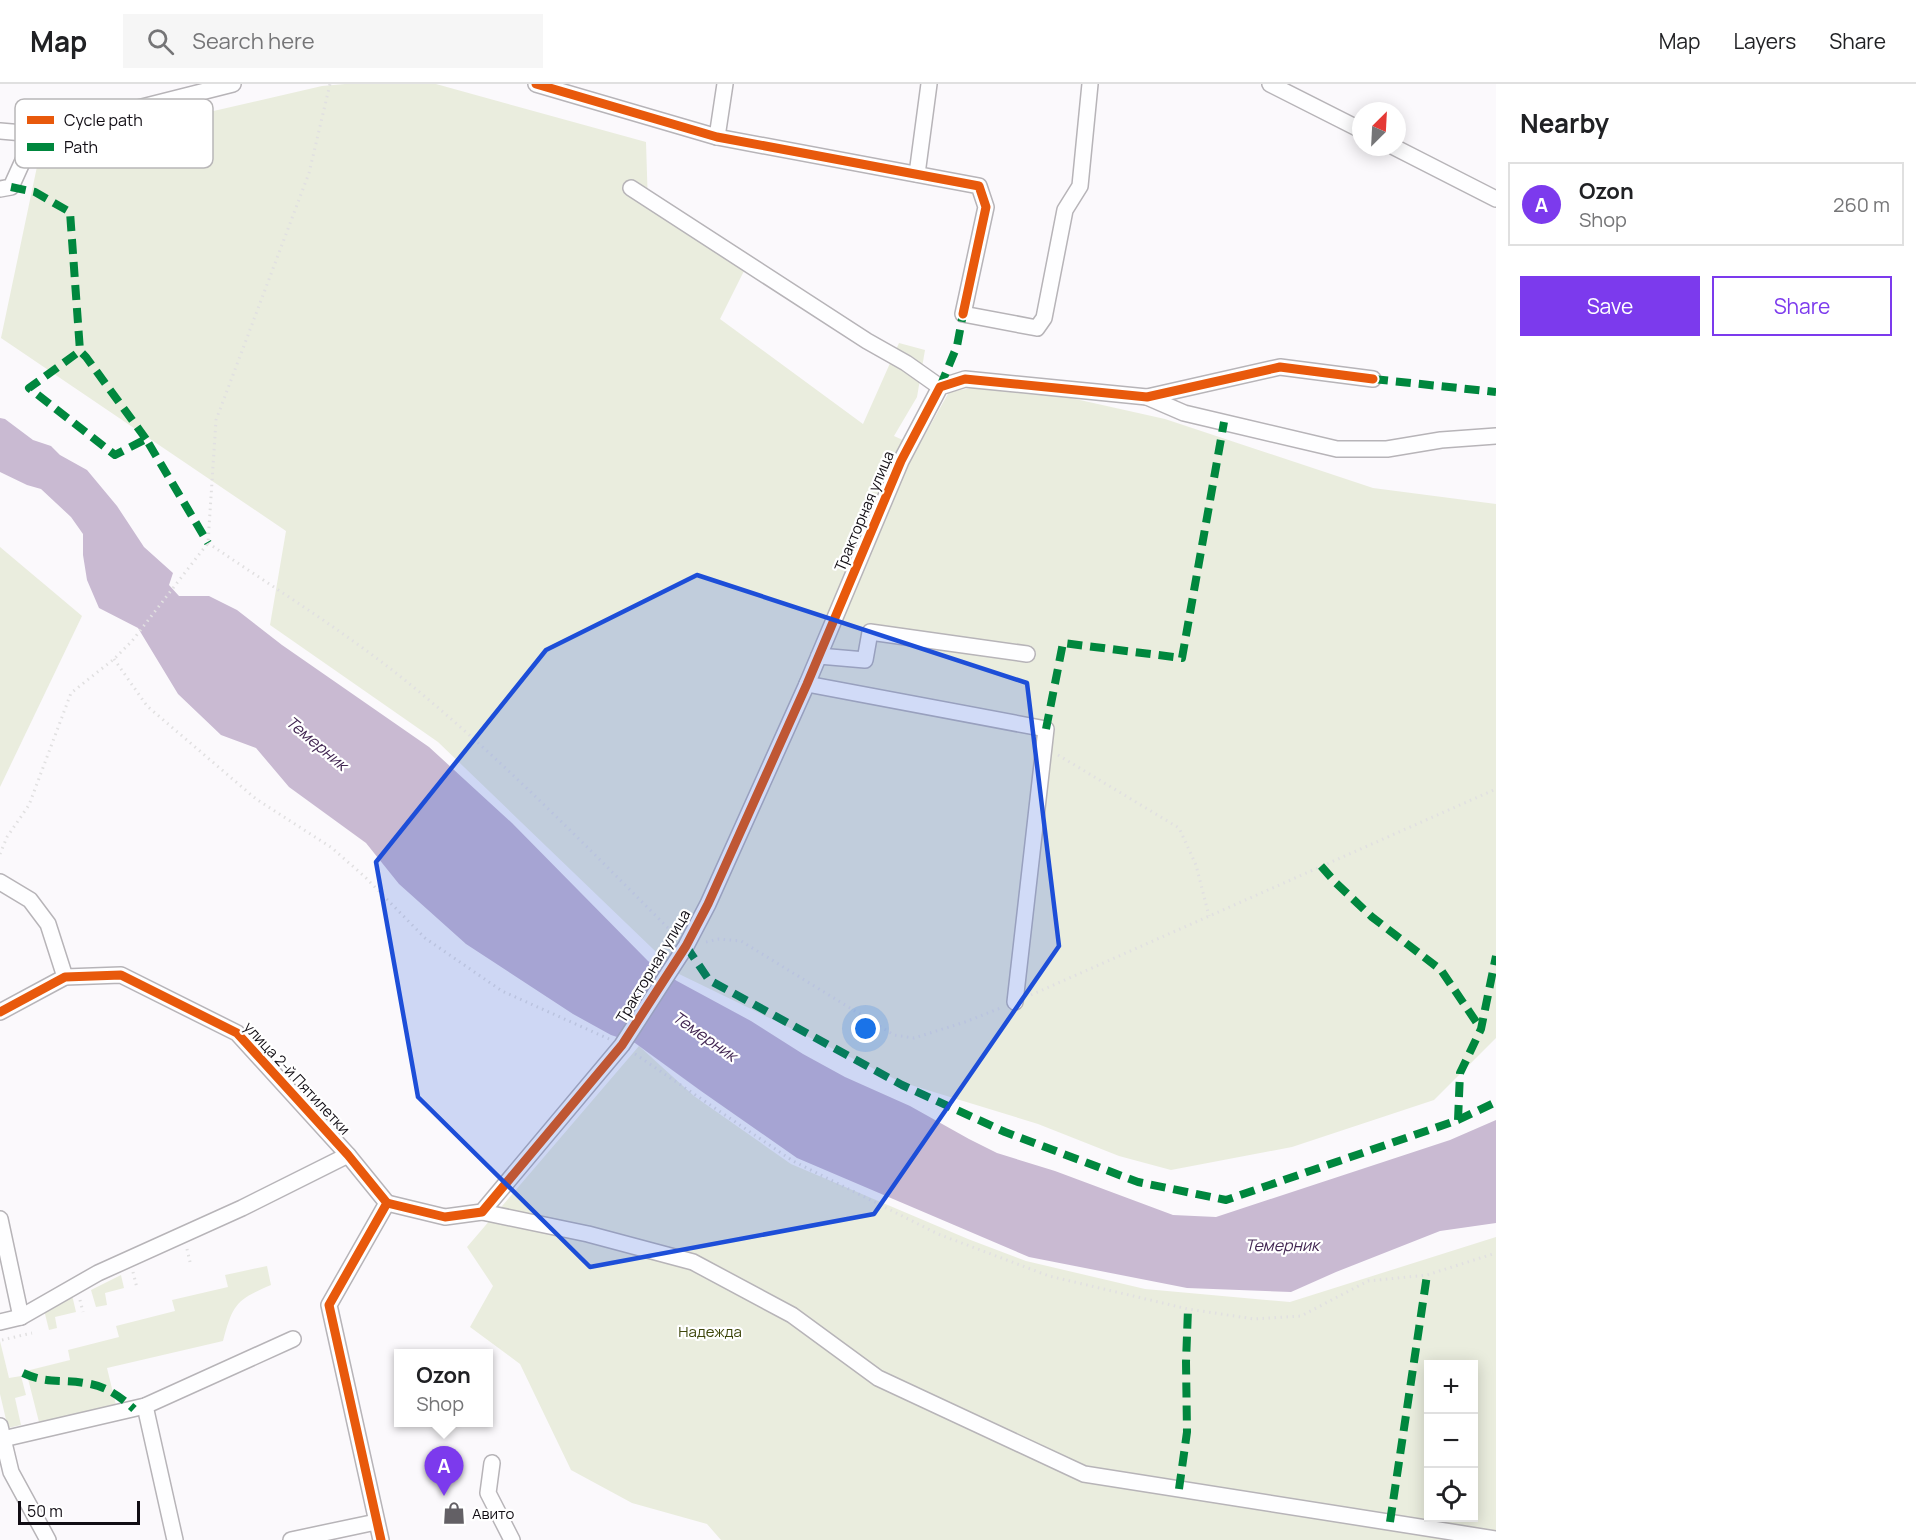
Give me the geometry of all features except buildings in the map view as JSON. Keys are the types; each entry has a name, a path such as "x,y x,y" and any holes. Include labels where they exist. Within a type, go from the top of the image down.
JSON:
{"street":[{"path":"174,99 233,84"},
{"path":"536,84 717,137 979,186 986,207 963,314 1037,328 1044,318 1065,210 1080,186 1089,84"},
{"path":"717,137 725,84"},
{"path":"917,174 929,84"},
{"path":"1270,84 1352,125"},
{"path":"0,131 15,132"},
{"path":"1406,153 1496,199"},
{"path":"5,188 16,168"},
{"path":"631,188 940,387 965,379 1147,397 1184,413 1337,449 1387,449 1441,440 1496,436"},
{"path":"1147,397 1280,367 1373,379"},
{"name":"Тракторная улица","path":"623,1043 686,946 708,904 807,684 902,461 940,387"},
{"path":"819,656 865,660 870,632 1027,654"},
{"path":"807,684 1046,729 1015,1002"},
{"path":"0,882 30,900 48,924 65,977"},
{"name":"улица 2-й Пятилетки","path":"0,1012 65,977 121,975 237,1033 348,1155 387,1203"},
{"path":"482,1212 623,1043"},
{"path":"0,1322 21,1317 98,1273 242,1208 348,1155"},
{"path":"381,1540 329,1305 387,1203 445,1216 482,1212 588,1234 693,1262 792,1316 878,1378 1084,1474 1496,1539"},
{"path":"0,1219 21,1317"},
{"path":"48,1540 11,1472 2,1432 145,1406 293,1339"},
{"path":"145,1406 175,1540"},
{"path":"492,1463 488,1493 513,1540"},
{"path":"291,1540 376,1522"}],"path":[{"path":"0,854 7,837 29,805 71,693 114,659 132,641 208,543 216,420 309,173 330,84"},
{"path":"208,543 407,682 525,788 686,946 719,939 741,941 894,1035 914,1038 965,1022 1015,1002 1496,789"},
{"path":"114,659 147,706 256,798 332,848 365,877 425,938 502,990 623,1043 793,1161 938,1234 1049,1276 1188,1309 1254,1319 1301,1316 1368,1281 1427,1275 1496,1252"},
{"path":"1044,747 1179,828 1196,866 1209,916"},
{"path":"2,1340 32,1333"}],"highlighted area":[{"path":"697,575 1027,683 1059,946 874,1214 590,1267 418,1097 376,862 546,650"}],"green space":[{"path":"436,84 646,142 648,206 744,271 720,319 863,424 899,343 925,350 917,397 894,436 918,447 949,392 989,385 1053,394 1165,419 1373,488 1496,504 1496,1038 1434,1100 1292,1147 1171,1170 1119,1156 1038,1124 901,1082 679,974 438,742 270,625 286,531 1,338 37,168 213,168 213,111 322,86"},
{"path":"0,547 82,616 0,787"},
{"name":"Надежда","path":"639,1046 694,1096 791,1164 1026,1261 1145,1289 1290,1302 1496,1237 1496,1540 721,1540 707,1524 632,1503 571,1470 520,1364 470,1327 493,1286 467,1247"},
{"path":"267,1266 271,1285 250,1295 238,1305 233,1311 223,1341 107,1368 116,1405 39,1422 26,1371 70,1360 68,1350 119,1337 116,1326 175,1311 172,1300 228,1287 225,1275"},
{"path":"121,1275 124,1288 105,1293 107,1305 96,1307 91,1290"},
{"path":"72,1295 76,1312 55,1317 57,1328 49,1330 44,1310"},
{"path":"0,1341 9,1378 21,1376 26,1395 15,1398 21,1425 8,1428 0,1394"}],"water":[{"name":"Темерник","path":"0,418 5,419 33,440 51,446 60,455 87,470 117,506 144,547 173,573 169,585 179,596 209,596 237,610 282,645 429,747 512,823 648,961 677,981 751,1021 845,1077 910,1106 997,1153 1055,1171 1173,1215 1216,1217 1450,1140 1496,1120 1496,1223 1440,1231 1291,1292 1187,1288 1029,1257 797,1158 635,1043 611,1035 573,1014 466,944 399,884 366,843 289,787 256,748 221,735 178,694 138,628 99,608 87,580 83,555 83,534 71,517 41,489 0,472"}],"marked path":[{"path":"11,187 35,192 70,212 80,351"},
{"path":"940,387 957,346 963,314"},
{"path":"146,439 80,351 29,388 115,455 146,439 208,543"},
{"path":"1373,379 1496,392"},
{"path":"1046,729 1063,643 1182,658 1224,422"},
{"path":"1321,866 1372,917 1441,970 1481,1029"},
{"path":"686,946 709,980 902,1085 1005,1132 1138,1182 1226,1200 1458,1120 1496,1102"},
{"path":"1458,1120 1460,1073 1481,1029 1496,956"},
{"path":"1390,1522 1427,1275"},
{"path":"1179,1489 1187,1432 1188,1309"},
{"path":"23,1373 47,1380 98,1386 117,1396 134,1409"}],"cycle path":[{"path":"536,84 717,137 979,186 986,207 963,314"},
{"path":"387,1203 445,1217 482,1212 622,1045 686,946 708,904 807,684 901,461 940,387 965,379 1147,397 1280,367 1373,379"},
{"path":"0,1012 65,977 121,975 237,1033 348,1155 387,1203 329,1305 381,1540"}],"place":[{"name":"Ozon","path":"444,1496"},
{"name":"Авито","path":"454,1513"}]}
